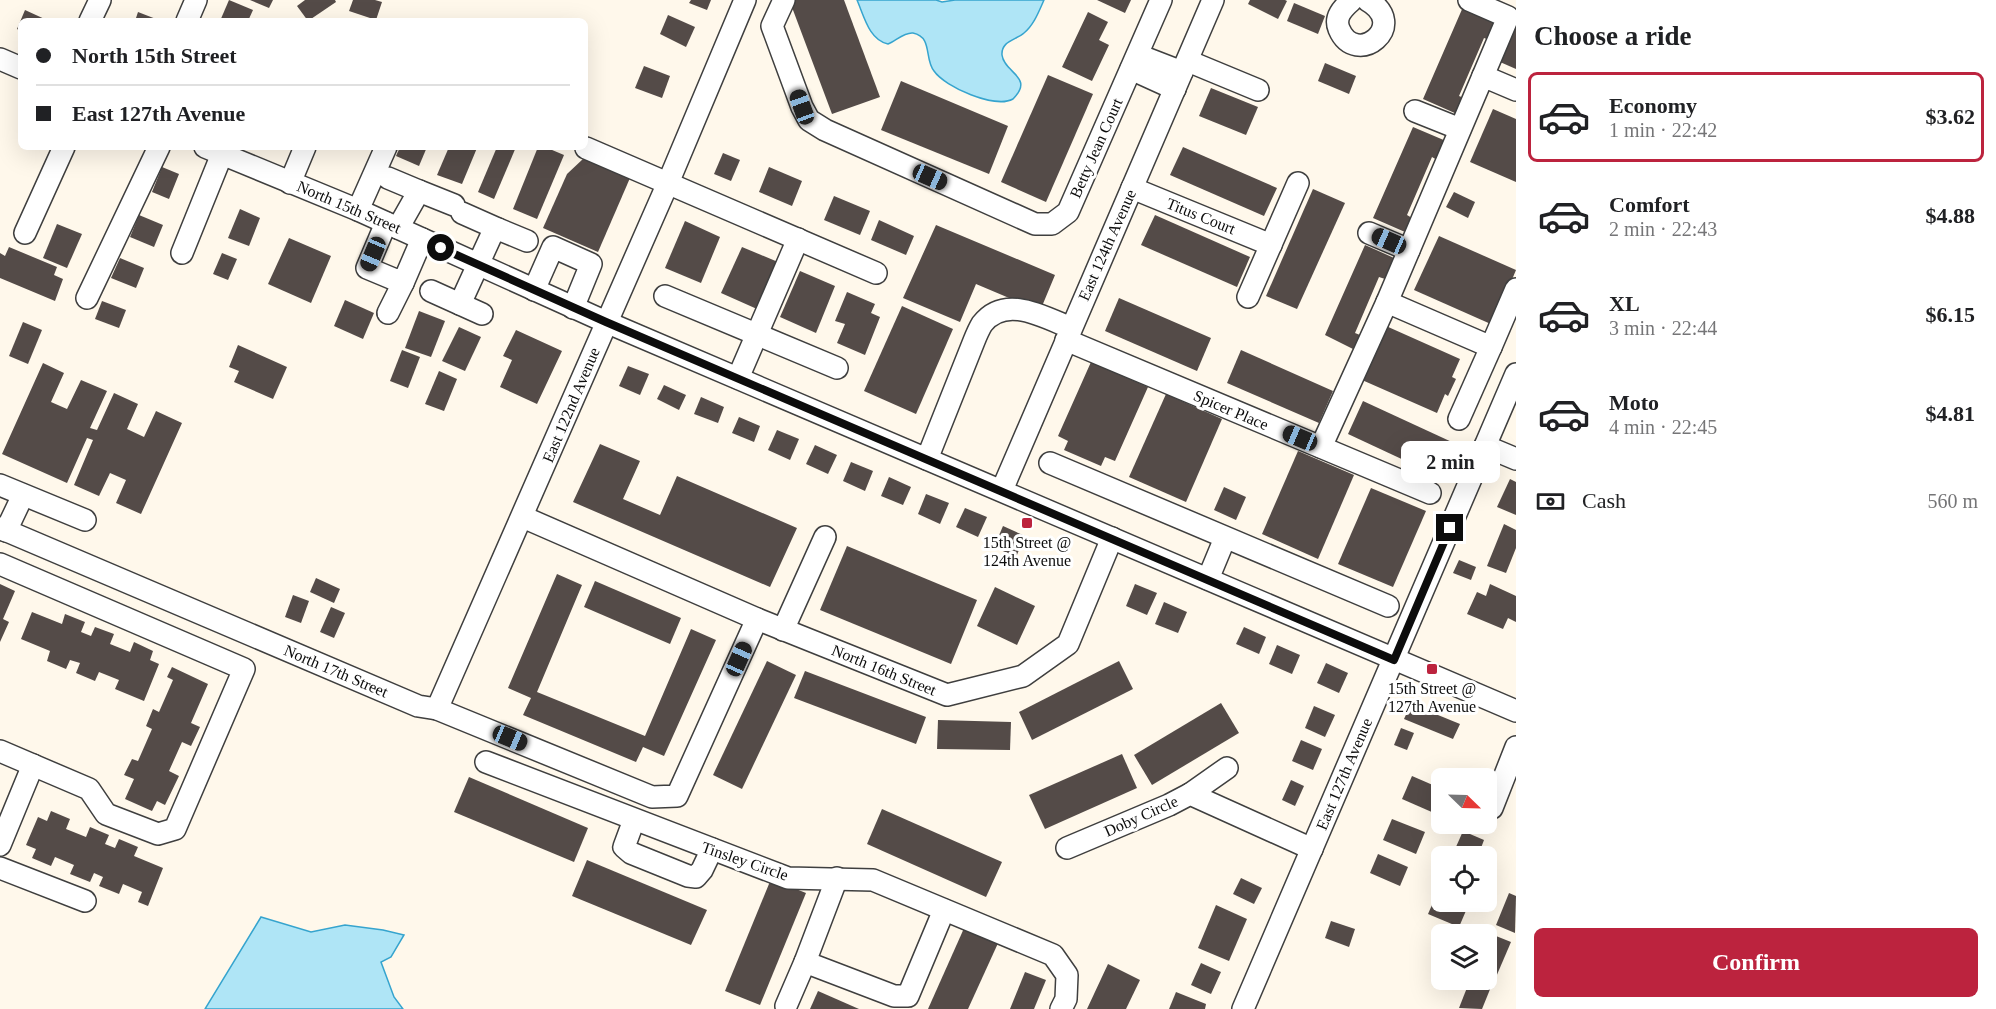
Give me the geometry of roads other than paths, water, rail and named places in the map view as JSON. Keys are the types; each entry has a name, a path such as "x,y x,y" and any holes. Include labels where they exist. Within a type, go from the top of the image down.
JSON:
{"street":[{"path":"91,18 100,0"},
{"path":"188,18 196,0"},
{"name":"East 122nd Avenue","path":"437,709 523,517 745,0"},
{"name":"Betty Jean Court","path":"784,0 772,26 809,120 825,130 1035,224 1052,224 1068,213 1161,0"},
{"name":"East 124th Avenue","path":"1002,490 1213,0"},
{"path":"1357,0 1351,0 1340,10 1337,25 1344,38 1356,45 1371,44 1381,34 1384,19 1378,6 1367,0"},
{"path":"1321,447 1387,302 1508,17 1469,0"},
{"path":"0,59 18,67"},
{"path":"1134,62 1258,90"},
{"path":"1483,76 1516,90"},
{"path":"1415,111 1461,129"},
{"path":"588,149 876,273"},
{"path":"25,233 63,150"},
{"path":"87,298 158,150"},
{"path":"290,183 304,150"},
{"path":"358,210 385,150"},
{"path":"182,253 214,151"},
{"name":"North 15th Street","path":"214,151 358,210 573,308 1516,711"},
{"path":"388,178 527,242"},
{"path":"1248,297 1298,183"},
{"name":"Titus Court","path":"1132,188 1271,245"},
{"path":"403,284 367,268 392,226 419,191"},
{"path":"460,304 492,234 498,230"},
{"path":"1369,232 1409,250"},
{"path":"388,313 422,239"},
{"path":"738,378 798,239"},
{"path":"534,290 553,247 591,264 573,308"},
{"path":"1459,419 1516,289"},
{"path":"431,291 482,314"},
{"path":"665,296 837,369"},
{"path":"1387,302 1491,347"},
{"name":"Spicer Place","path":"927,459 974,341 989,317 1005,308 1030,311 1068,334 1430,493"},
{"name":"East 127th Avenue","path":"1243,1009 1516,374"},
{"path":"1485,446 1516,459"},
{"path":"1050,463 1388,606"},
{"path":"0,485 85,520"},
{"path":"3,530 23,495"},
{"name":"North 16th Street","path":"523,517 783,630 947,695 1023,676 1068,644 1112,538"},
{"name":"North 17th Street","path":"3,530 418,706 437,709 652,796 677,796 757,619"},
{"path":"783,630 825,537"},
{"path":"1208,579 1225,538"},
{"path":"40,581 54,551"},
{"path":"0,564 244,669"},
{"path":"0,751 89,789 106,814 158,834 175,829 258,638"},
{"path":"1497,795 1516,747"},
{"name":"Tinsley Circle","path":"486,762 788,878 873,880 1053,955 1067,975 1066,999 1061,1009"},
{"path":"0,845 33,765"},
{"path":"1190,794 1227,768"},
{"name":"Doby Circle","path":"1067,848 1169,806 1190,794 1312,849"},
{"path":"634,820 624,847 631,853 688,876 696,876 702,870 712,849"},
{"path":"0,868 85,901"},
{"path":"786,1006 837,878"},
{"path":"805,962 894,996 908,996 944,910"}],"water":[{"path":"857,0 936,0 942,2 1044,0 1031,26 1006,44 1002,50 1004,61 1020,80 1019,92 1013,99 995,101 971,95 948,84 931,66 926,44 919,35 910,33 903,35 888,44 876,38"},
{"path":"261,917 311,932 345,925 404,935 391,957 381,962 394,997 403,1009 205,1009"}],"place":[{"name":"15th Street @ 124th Avenue","path":"1027,523"},
{"name":"15th Street @ 127th Avenue","path":"1432,669"}]}
